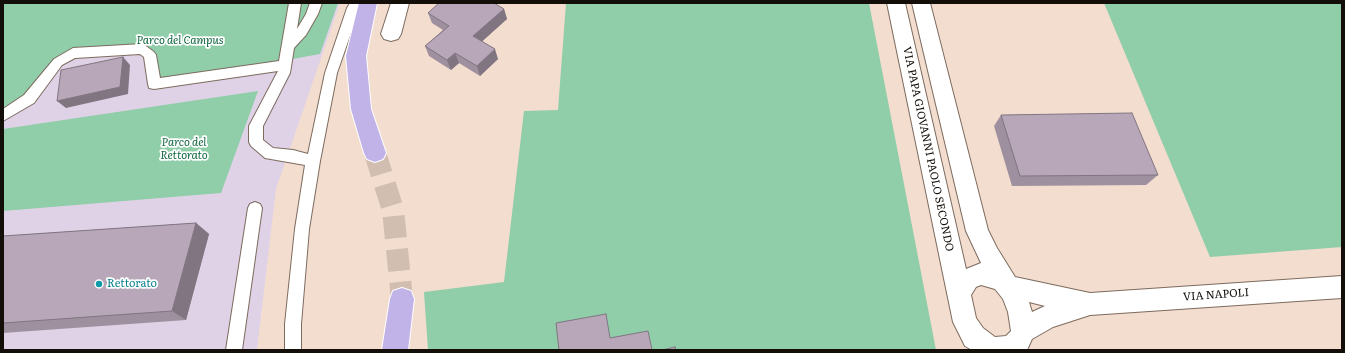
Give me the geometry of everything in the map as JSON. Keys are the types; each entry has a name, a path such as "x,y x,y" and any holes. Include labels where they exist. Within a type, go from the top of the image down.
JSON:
{"main road":[{"path":"368,3 356,56 361,109 375,153"},
{"path":"395,350 402,299"}],"street":[{"path":"391,34 400,3"},
{"name":"VIA PAPA GIOVANNI PAOLO SECONDO","path":"896,3 972,350"},
{"path":"921,3 977,231 989,256 1006,284 1013,292 1020,312 1022,338"},
{"name":"VIA NAPOLI","path":"989,256 1017,276 1049,295"},
{"path":"959,295 963,284 973,276 988,275 1006,284"},
{"name":"VIA NAPOLI","path":"1006,284 1090,304"},
{"name":"VIA NAPOLI","path":"1022,338 1047,317 1090,304 1342,287"},
{"name":"VIA PAPA GIOVANNI PAOLO SECONDO","path":"965,322 974,337 994,349 1004,349 1013,346 1022,338"}],"lane":[{"path":"296,3 284,73 256,126 256,142 270,154 293,156 313,161"},
{"path":"288,46 302,32 316,3"},
{"path":"292,350 302,229 313,161 331,73 357,3"},
{"path":"3,116 29,99 58,62 73,53 142,49 150,55 154,84 285,65"},
{"path":"234,350 255,208"}],"shaded area":[{"path":"3,3 340,3 276,189 257,350 3,350"}],"green space":[{"name":"Parco del Campus","path":"3,3 338,3 320,54 154,84 142,49 73,53 3,115"},
{"path":"566,3 869,3 936,350 428,350 424,292 504,282 524,111 558,110"},
{"path":"1104,3 1342,3 1342,247 1210,257"},
{"name":"Parco del Rettorato","path":"258,91 221,193 3,211 3,129"}],"building":[{"path":"439,3 494,3 504,9 473,36 495,49 477,66 455,53 447,60 425,46 449,26 428,13"},
{"path":"123,57 120,87 57,101 61,70"},
{"path":"1132,113 1158,175 1020,176 1001,115"},
{"name":"Rettorato","path":"196,223 172,311 3,323 3,236"},
{"path":"606,314 610,338 648,331 652,350 559,350 556,323"},
{"path":"675,347 676,350 662,350"}],"tunnel":[{"path":"375,153 393,210 402,299"}],"place":[{"name":"Rettorato","path":"99,284"}]}
